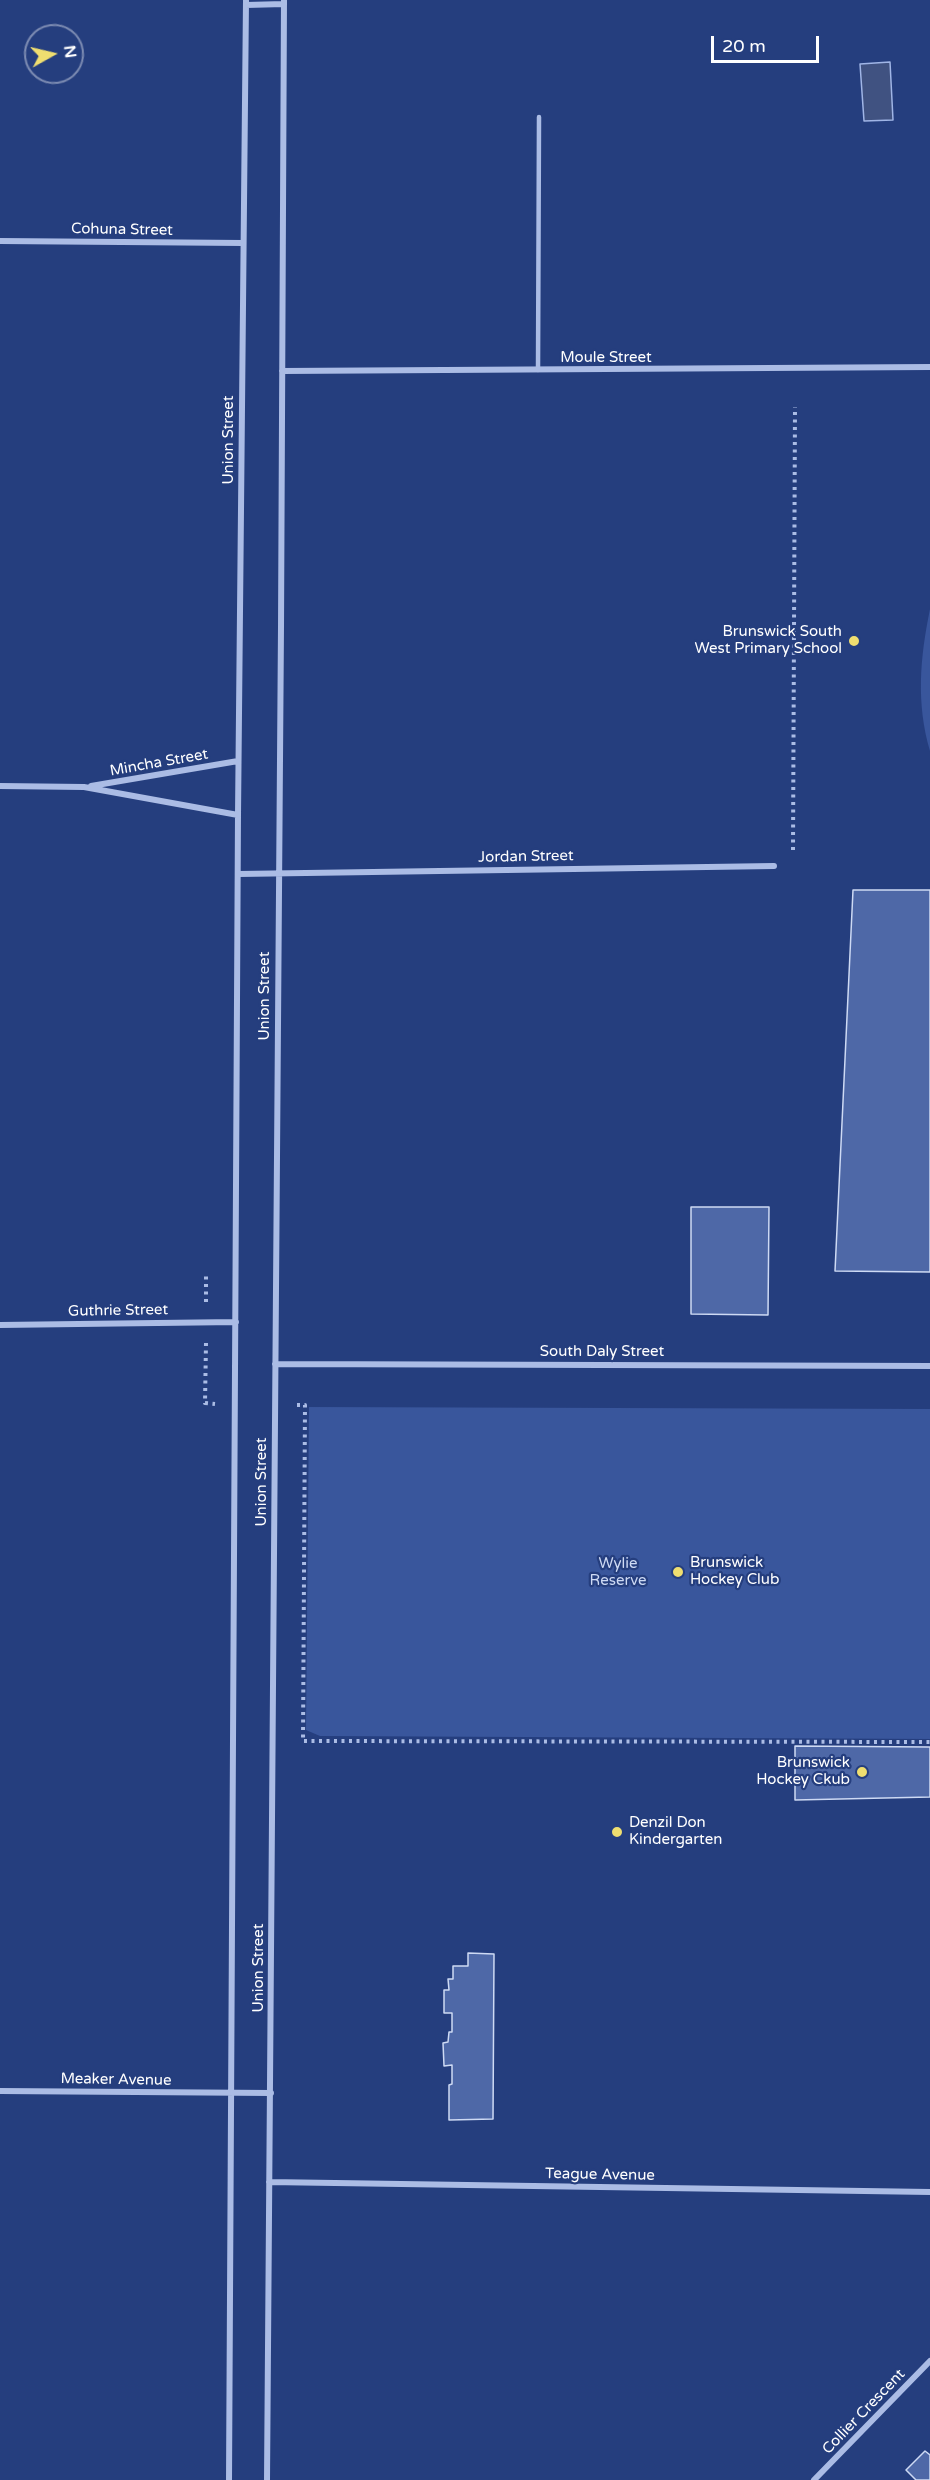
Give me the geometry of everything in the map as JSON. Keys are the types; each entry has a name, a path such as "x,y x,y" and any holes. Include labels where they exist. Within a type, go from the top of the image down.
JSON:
{"street":[{"name":"Union Street","path":"229,2480 236,1404 237,815 246,3 284,2 267,2480"},
{"name":"Cohuna Street","path":"0,241 243,243"},
{"name":"Moule Street","path":"282,371 930,367"},
{"name":"Mincha Street","path":"84,788 238,761"},
{"name":"Mincha Street","path":"0,786 84,788 237,815"},
{"name":"Jordan Street","path":"278,872 774,867"},
{"path":"238,874 278,872"},
{"name":"Guthrie Street","path":"0,1325 236,1322"},
{"name":"South Daly Street","path":"275,1364 930,1366"},
{"name":"Meaker Avenue","path":"0,2091 232,2093"},
{"path":"232,2093 270,2093"},
{"name":"Teague Avenue","path":"269,2182 930,2192"},
{"name":"Collier Crescent","path":"814,2480 930,2361"}],"lane":[{"path":"538,370 539,117"}],"path":[{"path":"793,850 795,407"},
{"path":"207,1275 205,1403 236,1404"},
{"path":"274,1404 305,1405 303,1741 930,1742"}],"green space":[{"path":"930,609 930,751 923,715 921,680"},
{"name":"Wylie Reserve","path":"309,1407 930,1409 930,1739 320,1736 306,1730"}],"shaded area":[{"path":"890,62 893,120 864,121 860,64"}],"building":[{"path":"853,890 930,890 930,1272 835,1271"},
{"path":"691,1207 769,1207 768,1315 691,1314"},
{"name":"Brunswick Hockey Ckub","path":"795,1746 930,1747 930,1797 795,1800"},
{"path":"468,1953 494,1954 493,2119 449,2120 449,2085 452,2084 452,2065 444,2066 443,2043 448,2042 449,2032 452,2032 452,2013 444,2013 444,1990 449,1990 448,1979 453,1979 453,1966 468,1966"},
{"path":"925,2451 930,2455 930,2480 916,2480 906,2470"}],"place":[{"name":"Brunswick South West Primary School","path":"854,641"},
{"name":"Brunswick Hockey Club","path":"678,1572"},
{"name":"Brunswick Hockey Ckub","path":"862,1772"},
{"name":"Denzil Don Kindergarten","path":"617,1832"}]}
